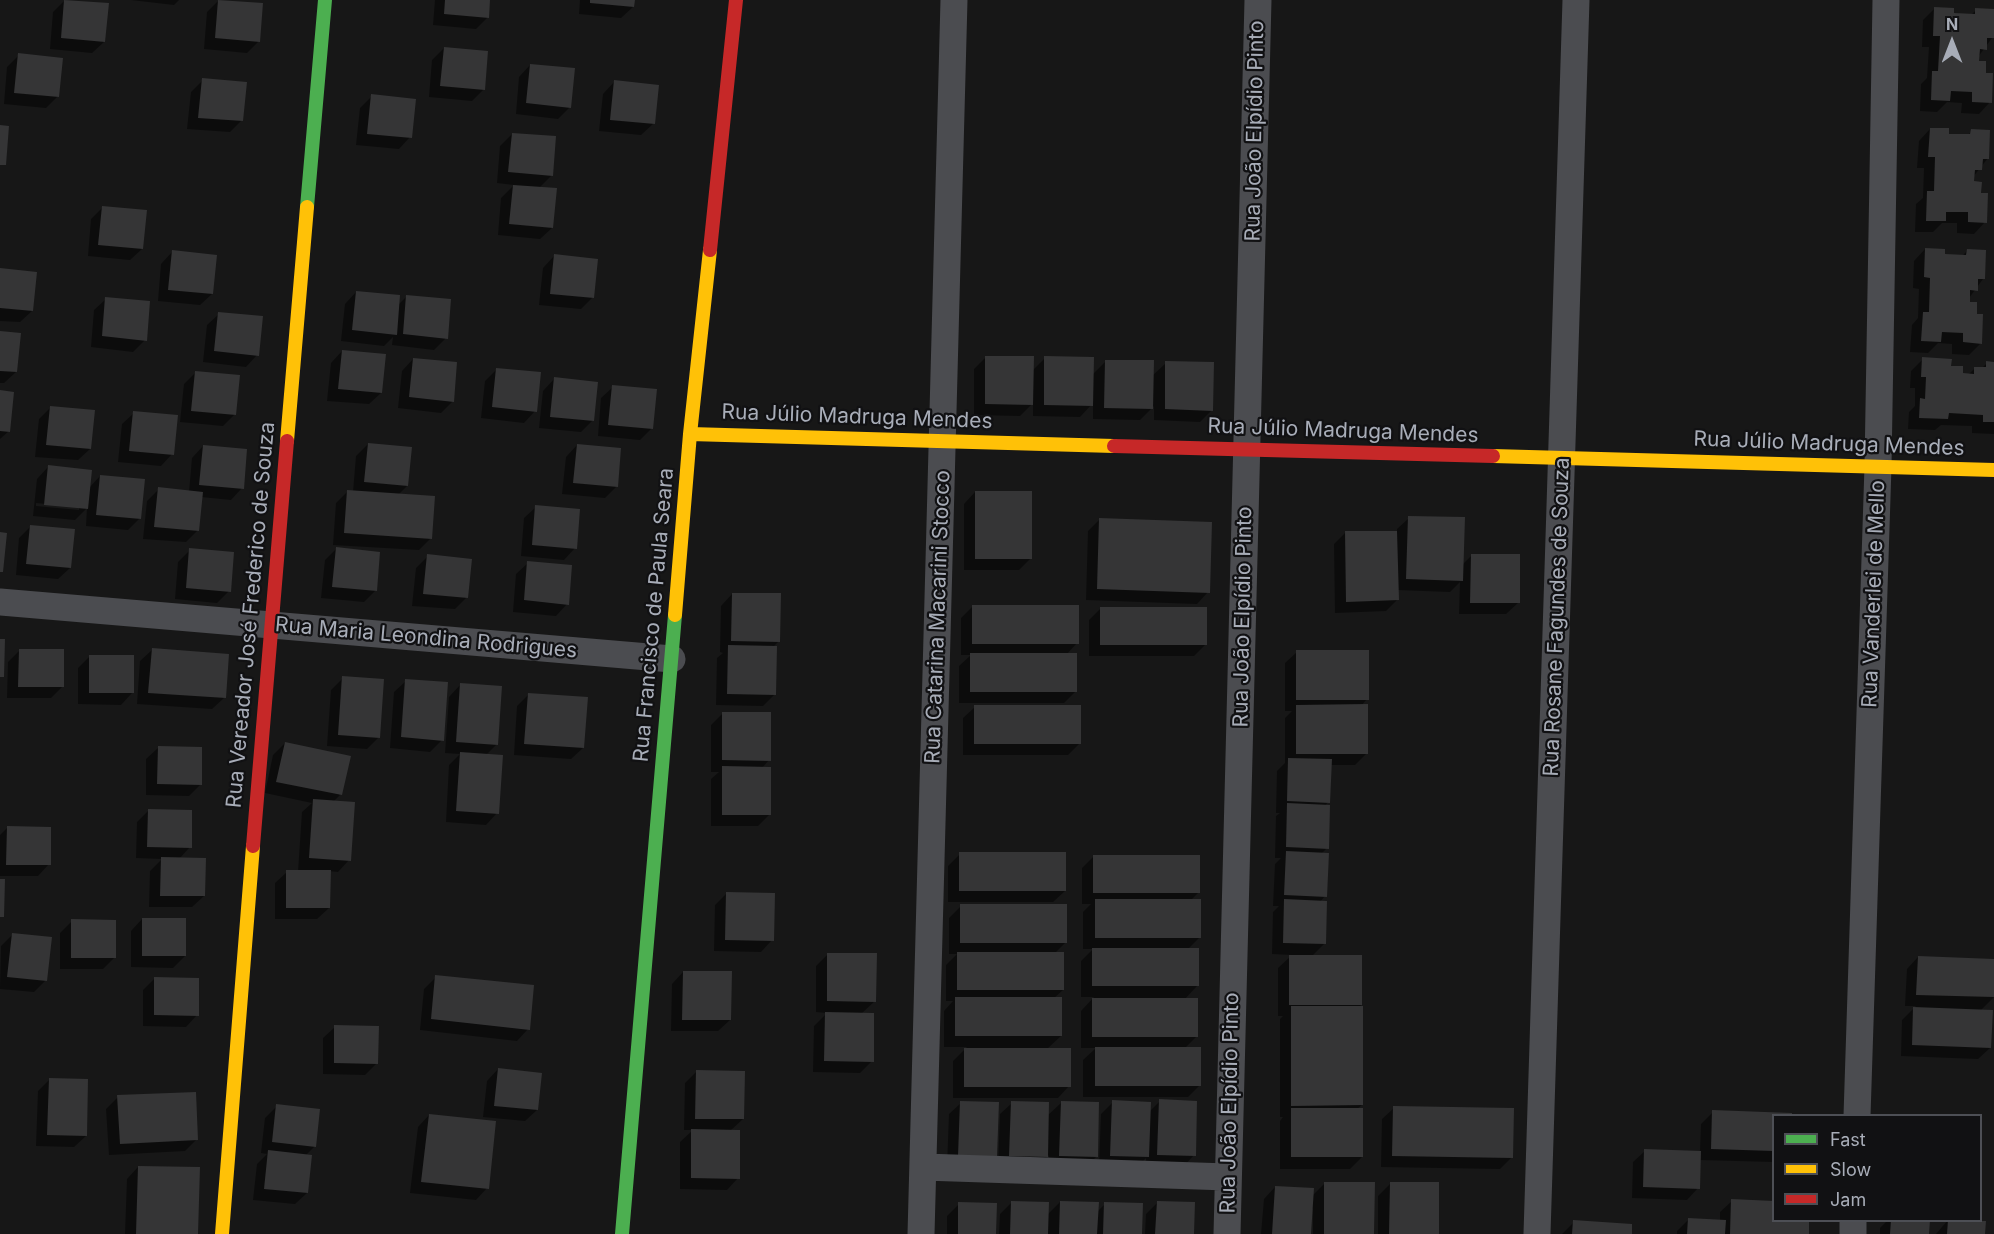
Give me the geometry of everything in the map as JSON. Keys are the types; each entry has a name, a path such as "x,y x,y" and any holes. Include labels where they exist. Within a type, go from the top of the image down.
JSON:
{"street":[{"name":"Rua Vereador José Frederico de Souza","path":"222,1234 271,625 326,0"},
{"name":"Rua Francisco de Paula Seara","path":"622,1234 690,434 736,0"},
{"name":"Rua Catarina Macarini Stocco","path":"921,1234 954,0"},
{"name":"Rua João Elpídio Pinto","path":"1227,1234 1258,0"},
{"name":"Rua Rosane Fagundes de Souza","path":"1537,1234 1576,0"},
{"name":"Rua Vanderlei de Mello","path":"1857,1114 1878,466 1886,0"},
{"name":"Rua Júlio Madruga Mendes","path":"690,434 1994,470"},
{"name":"Rua Maria Leondina Rodrigues","path":"0,603 672,659"},
{"path":"923,1167 1228,1178"}],"building":[{"path":"64,0 109,3 105,42 61,38"},
{"path":"218,0 263,3 260,42 215,38"},
{"path":"445,0 490,0 489,18 444,14"},
{"path":"590,0 635,0 634,7 590,3"},
{"path":"1934,7 1954,8 1954,13 1975,14 1975,8 1994,9 1994,38 1987,38 1987,50 1980,49 1979,61 1986,61 1986,73 1993,73 1992,103 1972,102 1972,92 1951,91 1950,101 1931,100 1932,71 1938,71 1940,36 1933,36"},
{"path":"444,47 488,51 485,90 440,86"},
{"path":"18,53 63,58 59,97 14,93"},
{"path":"530,64 575,68 571,108 526,103"},
{"path":"202,78 247,82 243,121 198,118"},
{"path":"614,80 659,85 655,124 610,120"},
{"path":"371,94 416,99 412,138 367,134"},
{"path":"0,125 9,126 6,165 0,165"},
{"path":"1930,128 1949,128 1949,134 1970,134 1971,129 1990,130 1989,159 1983,159 1982,170 1975,170 1974,181 1982,182 1981,193 1988,193 1987,223 1968,222 1968,212 1946,212 1946,221 1926,221 1927,191 1934,191 1935,157 1928,157"},
{"path":"512,133 556,136 553,176 508,172"},
{"path":"513,185 557,188 553,228 509,224"},
{"path":"102,206 147,210 143,249 98,245"},
{"path":"1925,248 1945,249 1945,254 1966,255 1967,249 1986,250 1985,279 1978,279 1978,291 1970,290 1970,302 1977,302 1977,314 1983,314 1982,344 1963,342 1963,333 1942,332 1941,342 1921,341 1923,312 1929,312 1930,278 1924,277"},
{"path":"172,250 217,255 213,294 168,290"},
{"path":"554,254 598,259 594,298 550,294"},
{"path":"0,268 37,272 33,311 0,308"},
{"path":"356,291 400,295 397,335 352,330"},
{"path":"406,295 451,299 448,339 403,334"},
{"path":"105,297 150,301 147,341 102,336"},
{"path":"218,312 263,316 259,356 214,351"},
{"path":"0,331 21,333 17,372 0,371"},
{"path":"342,350 386,354 382,393 338,389"},
{"path":"985,356 1034,356 1033,405 985,404"},
{"path":"1044,356 1094,357 1093,406 1044,405"},
{"path":"1922,357 1952,359 1951,366 1963,366 1963,373 1974,374 1974,367 1986,367 1986,361 1994,362 1994,422 1983,422 1983,415 1949,413 1948,419 1919,418 1920,398 1925,399 1926,377 1921,377"},
{"path":"413,358 457,362 454,402 409,397"},
{"path":"1105,360 1154,360 1153,409 1104,408"},
{"path":"1165,361 1214,362 1213,411 1165,409"},
{"path":"496,368 541,372 537,412 492,407"},
{"path":"195,371 240,375 236,415 191,411"},
{"path":"554,377 598,382 594,421 550,417"},
{"path":"612,385 657,389 653,429 608,425"},
{"path":"0,390 14,392 10,432 0,431"},
{"path":"50,406 95,410 91,449 46,445"},
{"path":"133,411 178,415 174,455 129,451"},
{"path":"368,443 412,447 408,486 364,482"},
{"path":"577,444 621,448 618,487 573,483"},
{"path":"203,445 247,449 244,489 199,485"},
{"path":"48,465 92,470 88,509 44,505"},
{"path":"100,475 145,479 141,519 96,515"},
{"path":"158,487 203,492 199,531 154,527"},
{"path":"347,490 435,496 432,539 344,533"},
{"path":"975,491 1032,491 1032,559 975,559"},
{"path":"535,505 580,509 577,549 532,545"},
{"path":"1408,516 1465,517 1463,581 1406,579"},
{"path":"1099,518 1212,522 1210,593 1097,589"},
{"path":"30,525 75,529 71,568 26,564"},
{"path":"1345,531 1397,531 1399,600 1346,602"},
{"path":"0,532 7,533 3,572 0,572"},
{"path":"336,547 380,552 377,591 332,587"},
{"path":"189,548 234,552 231,592 186,588"},
{"path":"427,554 472,559 468,598 423,594"},
{"path":"1471,554 1520,554 1520,603 1470,603"},
{"path":"527,561 572,565 569,605 524,600"},
{"path":"732,593 781,593 780,642 731,641"},
{"path":"972,605 1079,605 1079,644 972,644"},
{"path":"1100,607 1207,607 1207,645 1100,645"},
{"path":"0,639 5,639 4,677 0,677"},
{"path":"728,645 777,646 776,695 727,694"},
{"path":"152,648 229,654 226,698 148,693"},
{"path":"19,649 64,649 64,687 18,687"},
{"path":"1296,650 1369,650 1369,700 1296,700"},
{"path":"970,653 1077,653 1077,692 970,692"},
{"path":"89,655 134,655 134,693 89,693"},
{"path":"342,676 384,679 380,738 338,735"},
{"path":"405,679 448,682 444,741 401,737"},
{"path":"460,683 502,686 498,745 456,742"},
{"path":"528,693 588,697 584,748 524,744"},
{"path":"1368,704 1368,754 1296,754 1296,705"},
{"path":"974,705 1081,705 1081,744 974,744"},
{"path":"722,712 771,712 771,761 722,760"},
{"path":"285,742 351,756 342,795 276,782"},
{"path":"158,746 202,747 202,785 157,784"},
{"path":"460,752 503,755 499,814 456,811"},
{"path":"1288,758 1332,759 1330,803 1287,801"},
{"path":"722,766 771,767 771,815 722,815"},
{"path":"313,799 355,802 351,861 309,858"},
{"path":"1287,803 1330,805 1329,849 1286,847"},
{"path":"148,809 192,810 192,848 147,847"},
{"path":"7,826 51,827 51,865 6,865"},
{"path":"1286,851 1329,853 1327,897 1284,895"},
{"path":"959,852 1066,852 1066,891 959,891"},
{"path":"1093,855 1200,855 1200,893 1093,893"},
{"path":"161,857 206,858 205,896 160,896"},
{"path":"286,870 331,870 330,908 286,908"},
{"path":"0,879 5,879 4,917 0,917"},
{"path":"726,892 775,893 774,941 725,940"},
{"path":"1095,899 1201,899 1201,938 1095,938"},
{"path":"1284,899 1327,901 1326,944 1283,943"},
{"path":"960,904 1067,904 1067,943 960,943"},
{"path":"142,918 186,918 186,956 142,956"},
{"path":"71,919 116,920 116,958 71,958"},
{"path":"12,933 52,937 47,981 7,977"},
{"path":"1092,948 1199,948 1199,986 1092,986"},
{"path":"957,952 1064,952 1064,990 957,990"},
{"path":"827,953 877,953 876,1002 827,1001"},
{"path":"1289,955 1362,955 1362,1005 1289,1005"},
{"path":"1918,956 1994,959 1994,997 1916,995"},
{"path":"683,971 732,971 731,1020 682,1020"},
{"path":"435,975 534,985 530,1030 431,1019"},
{"path":"154,977 199,978 199,1016 154,1015"},
{"path":"955,997 1062,997 1062,1036 955,1036"},
{"path":"1092,998 1198,998 1198,1037 1092,1037"},
{"path":"1291,1006 1363,1006 1363,1105 1291,1106"},
{"path":"1913,1007 1993,1010 1991,1048 1912,1045"},
{"path":"825,1012 874,1013 874,1062 824,1061"},
{"path":"334,1025 379,1026 378,1064 334,1063"},
{"path":"1095,1047 1201,1047 1201,1086 1095,1086"},
{"path":"964,1048 1071,1048 1071,1087 964,1087"},
{"path":"498,1068 542,1073 538,1110 494,1106"},
{"path":"696,1070 745,1071 744,1119 695,1119"},
{"path":"49,1078 88,1079 87,1136 47,1135"},
{"path":"196,1092 198,1140 120,1144 117,1095"},
{"path":"1159,1099 1197,1101 1196,1156 1157,1155"},
{"path":"1112,1100 1151,1102 1149,1157 1110,1156"},
{"path":"960,1101 999,1102 997,1157 958,1156"},
{"path":"1011,1101 1049,1102 1048,1157 1009,1156"},
{"path":"1061,1101 1099,1102 1098,1157 1059,1156"},
{"path":"276,1104 320,1109 316,1147 272,1142"},
{"path":"1393,1106 1514,1108 1513,1158 1392,1156"},
{"path":"1291,1108 1363,1108 1363,1157 1291,1157"},
{"path":"1712,1110 1792,1113 1772,1114 1772,1151 1711,1149"},
{"path":"429,1114 496,1121 489,1189 421,1182"},
{"path":"691,1129 740,1130 740,1179 691,1178"},
{"path":"1644,1149 1701,1151 1700,1189 1643,1187"},
{"path":"268,1150 312,1155 308,1193 264,1189"},
{"path":"138,1166 200,1167 198,1234 136,1234"},
{"path":"1324,1182 1375,1182 1374,1234 1324,1234"},
{"path":"1390,1182 1439,1182 1439,1234 1389,1234"},
{"path":"1275,1186 1314,1188 1311,1234 1272,1234"},
{"path":"1731,1199 1772,1201 1772,1222 1809,1222 1809,1234 1730,1234"},
{"path":"1011,1201 1049,1202 1048,1234 1010,1234"},
{"path":"1060,1201 1099,1202 1097,1234 1059,1234"},
{"path":"1157,1201 1195,1202 1194,1234 1155,1234"},
{"path":"958,1202 997,1203 996,1234 958,1234"},
{"path":"1104,1202 1143,1203 1142,1234 1103,1234"},
{"path":"1688,1218 1726,1220 1725,1234 1687,1234"},
{"path":"1573,1220 1632,1224 1632,1234 1572,1234"},
{"path":"1986,1221 1985,1234 1947,1234 1948,1222"},
{"path":"1891,1222 1930,1222 1929,1234 1890,1234"}],"traffic: fast":[{"path":"307,207 325,0"},
{"path":"622,1234 675,615"}],"traffic: slow":[{"path":"287,441 307,207"},
{"path":"675,615 690,434 710,250"},
{"path":"690,434 1114,446"},
{"path":"1493,456 1994,470"},
{"path":"222,1234 253,846"}],"traffic: jam":[{"path":"710,250 736,0"},
{"path":"253,846 287,441"},
{"path":"1114,446 1493,456"}]}
